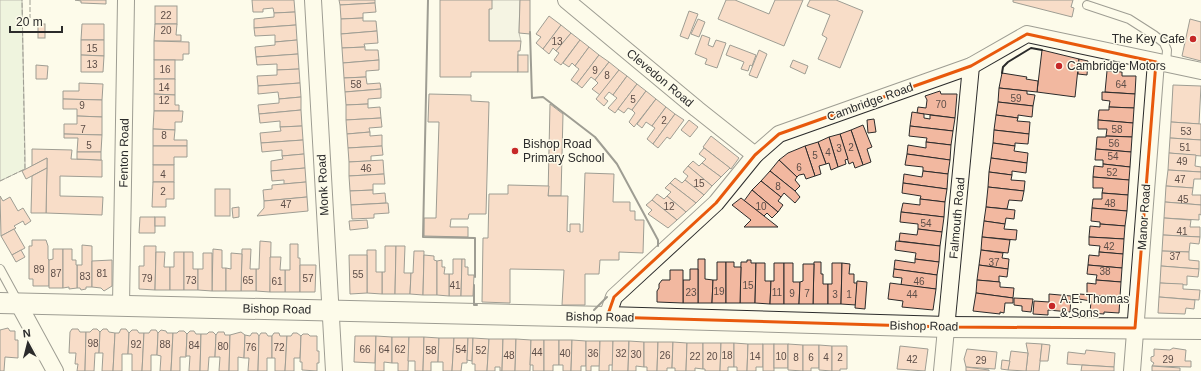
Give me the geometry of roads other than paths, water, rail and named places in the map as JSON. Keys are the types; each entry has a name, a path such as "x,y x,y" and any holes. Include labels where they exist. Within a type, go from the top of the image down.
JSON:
{"street":[{"name":"Fenton Road","path":"121,305 126,0"},
{"name":"Monk Road","path":"313,0 334,371"},
{"name":"Clevedon Road","path":"566,0 697,109 755,155"},
{"name":"Cambridge Road","path":"607,317 614,297 716,203 755,155 779,134 971,66 1027,34 1201,71"},
{"name":"Manor Road","path":"1132,371 1161,63"},
{"name":"Falmouth Road","path":"942,371 971,66"},
{"name":"Bishop Road","path":"9,303 607,317 947,327 1201,329"},
{"path":"9,303 55,371"}],"lane":[{"path":"1086,5 1129,19 1154,35 1164,43 1167,50 1161,63"},
{"path":"0,269 9,303"}],"place":[{"name":"The Key Cafe","path":"1193,39"},
{"name":"Cambridge Motors","path":"1059,66"},
{"name":"Bishop Road Primary School","path":"515,151"},
{"name":"A.E. Thomas & Sons","path":"1052,306"}]}
